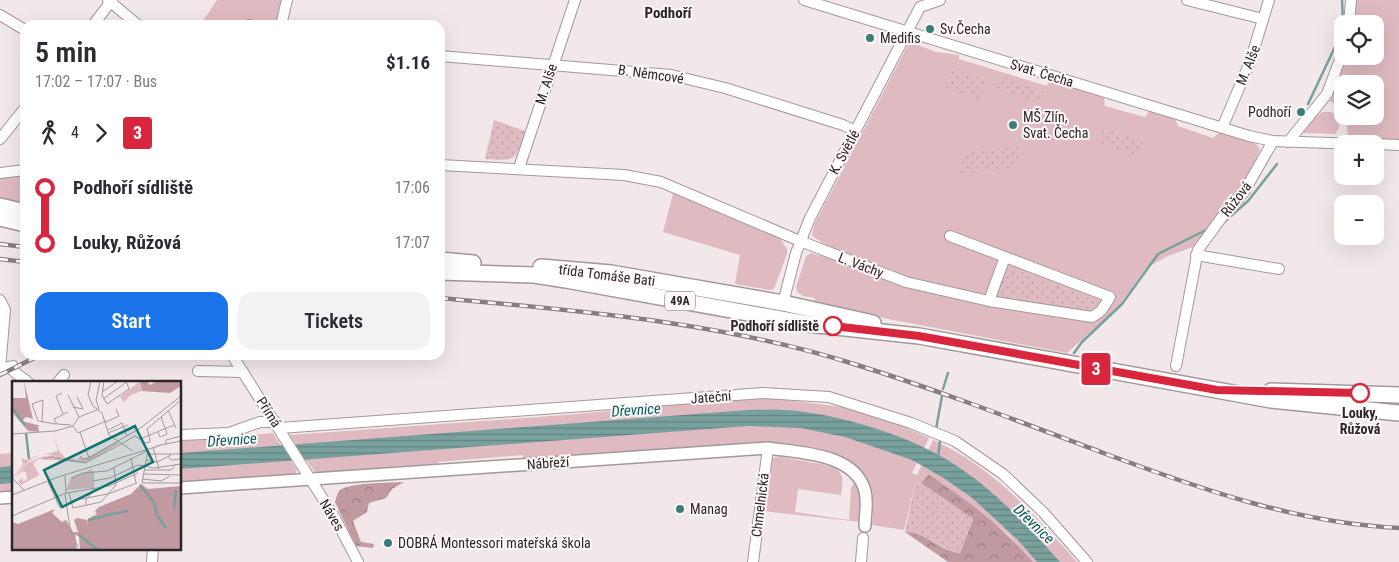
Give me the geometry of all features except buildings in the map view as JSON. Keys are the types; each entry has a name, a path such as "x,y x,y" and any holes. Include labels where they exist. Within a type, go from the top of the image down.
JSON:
{"main road":[{"path":"0,206 20,211"},
{"path":"0,218 20,223"},
{"name":"třída Tomáše Bati","path":"445,260 611,273 783,303 860,320 919,336"},
{"name":"třída Tomáše Bati","path":"445,272 534,276 558,279 780,319 919,336 1087,368 1217,390 1314,405 1399,413"},
{"path":"780,319 783,303"},
{"name":"třída Tomáše Bati","path":"1217,390 1399,395"}],"street":[{"path":"282,20 286,0"},
{"name":"M. Alše","path":"519,168 552,64 575,0"},
{"name":"Svat. Čecha","path":"804,0 1222,128 1280,142 1334,143"},
{"name":"K. Světlé","path":"783,303 800,241 810,218 907,32 919,4 940,0"},
{"path":"1187,0 1263,19"},
{"name":"M. Alše","path":"1222,128 1250,62 1269,0"},
{"path":"1350,15 1351,0"},
{"path":"97,20 110,1 132,20"},
{"path":"0,15 20,27"},
{"name":"B. Němcové","path":"445,56 622,69 698,81 842,125 855,132"},
{"name":"Růžová","path":"1176,366 1196,255 1204,240 1244,192 1280,142 1327,94 1338,65"},
{"path":"0,139 4,125 20,112"},
{"path":"1384,144 1399,145"},
{"name":"L. Váchy","path":"445,165 624,175 661,182 800,241 906,282 989,301 1092,317 1101,311 1110,297 950,236"},
{"path":"0,173 20,171"},
{"path":"1196,255 1279,269"},
{"path":"989,301 1005,257"},
{"path":"0,300 5,310 0,368 13,366 12,370 25,380"},
{"name":"Přímá","path":"235,360 305,470"},
{"path":"198,371 243,372"},
{"name":"Jateční","path":"181,435 229,433 260,422 280,428 763,393 829,397 911,423 955,441 1003,474 1044,512 1087,562"},
{"name":"Nábřeží","path":"181,488 311,481 768,448 825,458 852,470 861,480 865,492 868,505 865,526"},
{"name":"Chmelnická","path":"752,562 768,448"},
{"name":"Náves","path":"305,470 335,518 358,562"},
{"path":"861,562 863,538"}],"shaded area":[{"path":"217,0 284,0 278,20 203,20"},
{"path":"1356,0 1399,0 1399,141 1384,140 1384,135 1348,135 1347,125 1384,125 1384,75 1340,75 1344,65 1384,65 1384,15 1355,15"},
{"path":"913,43 936,52 959,55 959,59 1047,86 1050,79 1104,96 1105,106 1145,117 1150,110 1175,118 1178,126 1213,138 1220,132 1254,142 1260,149 1249,178 1217,214 1193,247 1168,256 1146,268 1117,308 1067,353 815,305 815,298 803,296 797,292 796,287 806,256 811,253 820,256 825,244 812,236 814,225 908,45"},
{"path":"952,68 987,81 980,100 945,87"},
{"path":"1001,75 1043,91 1038,103 996,88"},
{"path":"1334,90 1334,104 1330,101"},
{"path":"1322,112 1332,112 1334,114 1334,125 1339,125 1335,134 1304,133 1303,127"},
{"path":"494,120 525,131 517,154 514,157 503,160 485,159"},
{"path":"1104,127 1143,142 1137,157 1098,142"},
{"path":"1019,147 1017,167 959,174 966,151"},
{"path":"20,176 20,205 0,200 0,178"},
{"path":"674,190 781,237 780,239 787,249 787,254 774,289 769,290 735,284 740,255 663,232"},
{"path":"1007,269 1015,269 1092,299 1095,294 1101,300 1099,306 1096,310 1085,314 1086,309 1009,296 1008,298 1003,298 998,291"},
{"path":"762,397 850,408 905,427 929,438 912,473 917,475 933,440 954,451 974,463 1011,493 1077,562 1033,562 1008,534 928,474 921,483 915,484 904,530 872,525 873,506 871,491 866,479 859,470 849,463 836,458 805,450 523,461 523,455 438,462 438,468 316,474 290,435 565,415"},
{"path":"273,433 297,470 295,474 283,474 282,477 274,477 273,475 181,482 181,441"},
{"path":"12,453 12,492 0,493 0,454"},
{"path":"781,457 832,466 839,471 842,478 841,495 798,489 795,512 849,520 851,488 855,481 861,493 861,522 761,511 771,458"},
{"path":"921,483 973,519 960,553 919,534 905,532 915,484"}],"green space":[{"path":"928,474 984,514 1009,536 1033,562 948,562 905,532 919,535 946,549 960,553 973,519 921,483"},
{"path":"404,482 392,489 386,498 369,503 367,512 353,521 361,542 374,544 373,548 356,546 335,502 339,491 360,484"}],"water":[{"path":"748,410 798,411 858,423 912,442 944,458 961,468 992,492 1060,562 1037,562 1018,540 971,497 942,477 912,460 845,437 801,428 748,426 181,469 181,453"},
{"path":"12,466 12,483 0,484 0,467"}],"waterway":[{"path":"1342,0 1343,15"},
{"path":"1308,104 1334,49"},
{"path":"1224,222 1248,201 1277,164"},
{"path":"1074,353 1082,342 1122,304 1158,254 1206,230"},
{"path":"943,389 948,373"},
{"path":"936,429 942,396"},
{"path":"938,457 940,441"}],"railway":[{"path":"0,244 20,246"},
{"path":"0,259 20,261"},
{"path":"445,298 651,320 755,338 806,350 920,386 1177,480 1213,491 1286,512 1361,525 1399,528"},
{"path":"0,375 30,360"}],"bus line":[{"name":"3","path":"833,326 919,336 1217,390 1360,393"}],"place":[{"name":"Sv.Čecha","path":"930,29"},
{"name":"Medifis","path":"870,38"},
{"name":"Podhoří","path":"1301,112"},
{"name":"MŠ Zlín, Svat. Čecha","path":"1013,125"},
{"name":"Podhoří sídliště","path":"833,326"},
{"name":"Louky, Růžová","path":"1360,393"},
{"name":"Manag","path":"680,509"},
{"name":"DOBRÁ Montessori mateřská škola","path":"388,543"}],"district":[{"name":"Podhoří","path":"668,13"}],"water label":[{"name":"Dřevnice","path":"636,410"},
{"name":"Dřevnice","path":"232,440"},
{"name":"Dřevnice","path":"1034,524"}]}
